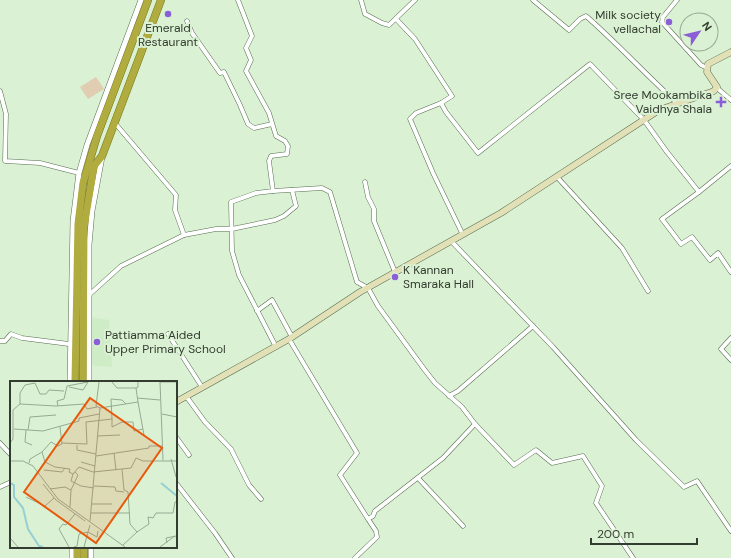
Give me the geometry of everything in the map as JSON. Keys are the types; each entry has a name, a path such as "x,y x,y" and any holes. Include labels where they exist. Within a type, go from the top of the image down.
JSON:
{"highway":[{"path":"76,381 78,224 83,183 97,136 148,0"},
{"path":"83,381 84,227 94,166 102,156 161,0"}],"main road":[{"path":"177,401 276,347 368,288 501,213 659,110 708,93 717,88 707,72 707,68 712,61 731,52"}],"street":[{"path":"70,381 73,221 79,173 87,145 141,0"},
{"path":"238,0 252,36 246,48 251,60 246,71 269,113 276,136 285,141 288,146 287,154 271,156 269,161 273,191"},
{"path":"361,0 366,14 372,19 388,25 415,0"},
{"path":"533,0 569,30 580,19 586,16 623,49 645,74 677,103"},
{"path":"677,0 663,17 662,22 701,65 707,68"},
{"path":"396,19 415,39 452,96 441,103 416,113 410,119 433,173 463,235"},
{"path":"187,21 192,33 220,73 224,72 248,124 254,128 272,124"},
{"path":"441,103 446,112 478,153 590,64 644,120 699,192"},
{"path":"717,88 731,100"},
{"path":"0,92 4,101 7,128 5,161 40,163 79,173"},
{"path":"114,122 176,195 175,210 184,235"},
{"path":"89,381 89,245 92,211 102,156"},
{"path":"731,166 662,219 681,244 692,237 710,260 718,253 731,272"},
{"path":"557,177 622,248 648,291"},
{"path":"365,182 368,197 374,209 374,221 395,272"},
{"path":"276,347 239,275 232,251 231,202 256,193 322,188 330,192 357,282 368,288 378,306 424,369 514,465 536,450 552,463 583,456 602,486 596,503 633,558"},
{"path":"89,295 121,266 184,235 232,229 274,220 284,216 296,206 292,190"},
{"path":"452,242 533,326 636,440 684,487 697,480 731,531"},
{"path":"257,311 272,300 291,338 357,453 340,475 376,531 377,537 355,558"},
{"path":"449,396 458,391 533,326"},
{"path":"0,341 5,341 10,334 22,338 70,344"},
{"path":"168,334 202,387"},
{"path":"731,338 721,349 731,360"},
{"path":"186,396 205,422 232,449 249,485 261,499"},
{"path":"368,519 373,516 375,511 443,458 475,424"},
{"path":"177,438 189,455"},
{"path":"0,443 10,453"},
{"path":"418,478 463,526"},
{"path":"0,487 10,482"},
{"path":"177,484 215,533 232,558"}],"shaded area":[{"path":"96,77 104,89 88,99 80,87"},
{"name":"Pattiamma Aided Upper Primary School","path":"83,316 109,320 112,367 83,365"}],"place":[{"name":"Emerald Restaurant","path":"168,14"},
{"name":"Milk society vellachal","path":"669,22"},
{"name":"Sree Mookambika Vaidhya Shala","path":"721,102"},
{"name":"K Kannan Smaraka Hall","path":"395,277"},
{"name":"Pattiamma Aided Upper Primary School","path":"97,342"}]}
